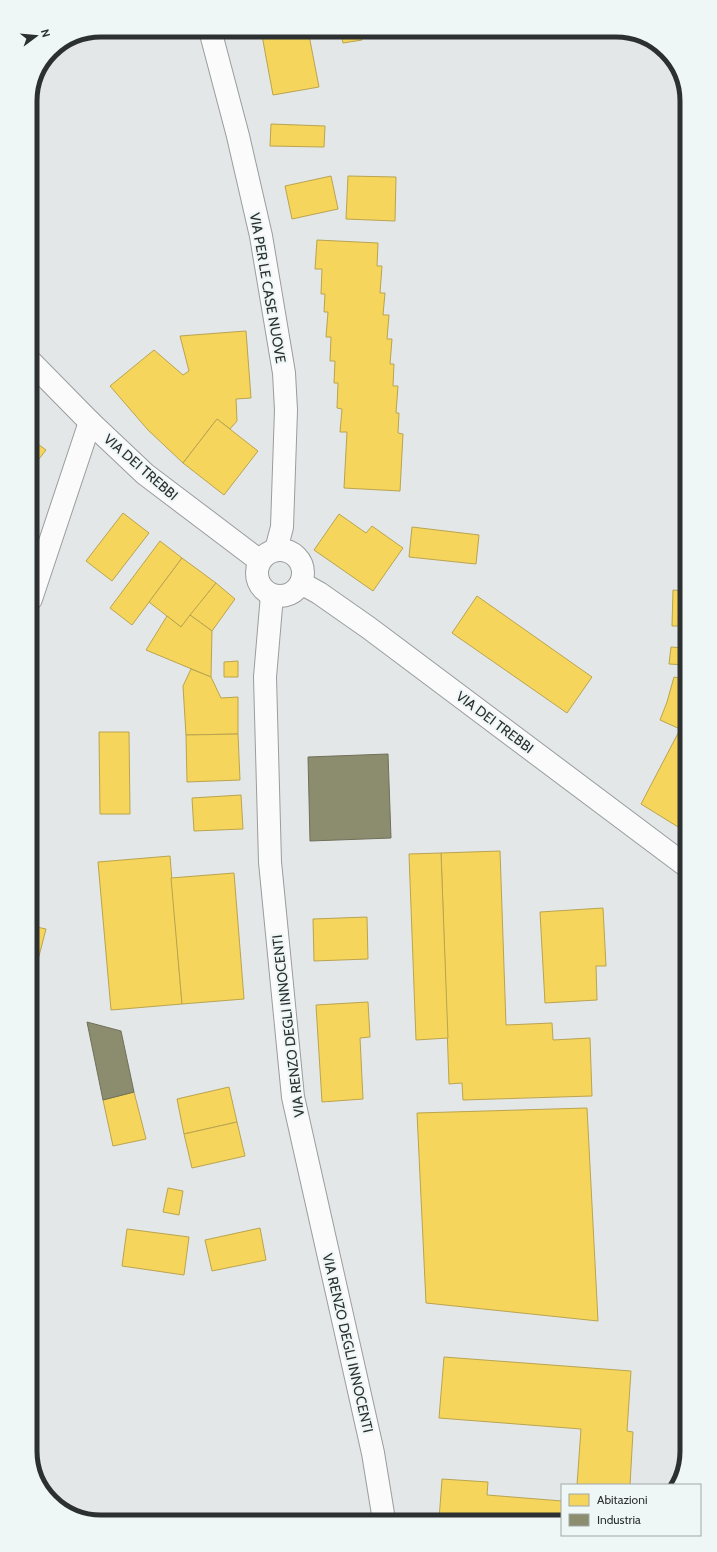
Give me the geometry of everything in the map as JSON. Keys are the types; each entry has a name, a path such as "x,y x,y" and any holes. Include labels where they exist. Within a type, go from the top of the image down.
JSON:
{"street":[{"name":"VIA PER LE CASE NUOVE","path":"212,37 238,136 261,236 284,374 286,410 282,527 268,556"},
{"name":"VIA DEI TREBBI","path":"37,368 90,422 145,474 268,556"},
{"path":"37,584 90,422"},
{"path":"284,550 291,552 301,562 304,576 301,583 292,593 279,596 272,595 265,591 257,577 268,556 284,550"},
{"name":"VIA DEI TREBBI","path":"301,583 319,593 375,633 680,861"},
{"name":"VIA RENZO DEGLI INNOCENTI","path":"272,595 265,676 270,862 293,1097 373,1453 383,1515"}],"building: Abitazioni":[{"path":"262,37 309,37 319,87 273,95"},
{"path":"342,37 361,37 362,40 343,43"},
{"path":"271,124 325,126 324,147 270,146"},
{"path":"331,176 338,209 292,219 285,186"},
{"path":"348,176 396,177 395,221 346,219"},
{"path":"317,240 378,243 377,266 382,266 380,293 385,293 383,315 389,315 387,339 392,339 390,364 394,364 393,386 398,386 396,413 399,413 398,433 403,434 400,491 344,488 347,432 340,432 342,409 337,408 338,383 334,383 335,361 330,361 331,337 326,337 328,312 324,312 325,294 321,294 322,269 315,269"},
{"path":"246,331 251,398 236,399 237,421 230,429 217,419 183,463 148,430 110,386 154,350 183,375 189,371 180,336"},
{"path":"217,419 258,451 224,495 183,463"},
{"path":"37,443 46,450 37,461"},
{"path":"123,513 149,533 112,581 86,561"},
{"path":"339,514 366,533 372,526 403,548 373,591 314,550"},
{"path":"412,527 479,535 476,564 409,557"},
{"path":"160,541 182,558 132,625 110,608"},
{"path":"182,558 216,583 181,627 149,602"},
{"path":"216,583 235,599 212,631 190,615"},
{"path":"673,590 680,591 680,626 672,626"},
{"path":"477,596 592,677 567,713 452,633"},
{"path":"190,615 212,631 211,677 146,650 167,616 181,627"},
{"path":"671,647 680,648 680,665 669,664"},
{"path":"238,661 238,677 224,677 224,662"},
{"path":"191,669 211,677 221,698 238,697 238,734 186,735 183,686"},
{"path":"674,677 680,678 680,729 660,720"},
{"path":"680,730 680,828 641,804"},
{"path":"99,732 129,732 130,814 100,814"},
{"path":"238,734 240,780 187,782 186,735"},
{"path":"241,795 243,829 194,831 192,798"},
{"path":"500,851 506,1025 552,1023 553,1040 590,1038 592,1096 463,1100 462,1083 449,1084 441,853"},
{"path":"441,853 448,1038 416,1040 409,854"},
{"path":"170,856 182,1004 111,1010 98,862"},
{"path":"234,873 244,999 182,1004 171,878"},
{"path":"603,908 606,966 596,966 597,1000 545,1003 540,912"},
{"path":"367,917 368,959 314,961 313,919"},
{"path":"37,927 46,929 37,964"},
{"path":"368,1002 370,1037 360,1038 363,1099 322,1102 316,1005"},
{"path":"229,1087 237,1122 184,1134 177,1099"},
{"path":"134,1092 146,1139 113,1146 103,1100"},
{"path":"587,1108 598,1321 426,1303 417,1113"},
{"path":"237,1122 245,1156 192,1168 184,1134"},
{"path":"168,1188 183,1191 179,1215 163,1212"},
{"path":"260,1228 266,1260 212,1271 205,1240"},
{"path":"127,1229 189,1237 184,1275 122,1266"},
{"path":"444,1357 631,1371 627,1431 633,1432 630,1484 577,1484 581,1429 439,1418"},
{"path":"442,1479 488,1482 487,1495 561,1501 561,1515 439,1515"}],"building: Industria":[{"path":"388,754 391,838 310,841 308,757"},
{"path":"87,1022 121,1031 134,1092 103,1100"}]}
